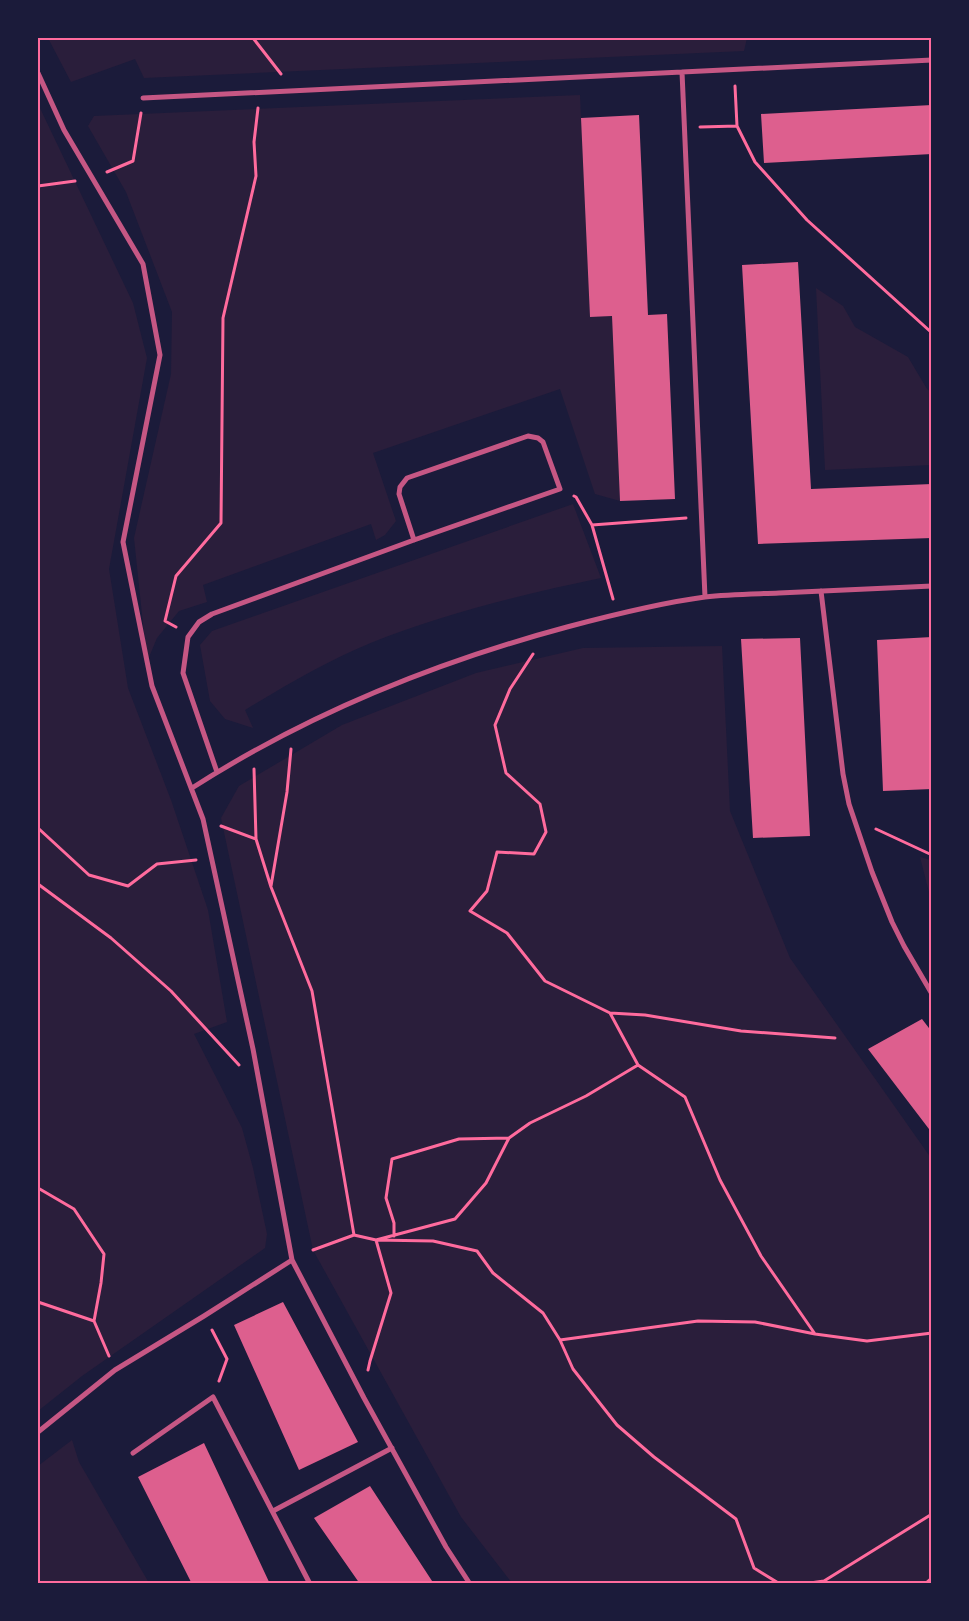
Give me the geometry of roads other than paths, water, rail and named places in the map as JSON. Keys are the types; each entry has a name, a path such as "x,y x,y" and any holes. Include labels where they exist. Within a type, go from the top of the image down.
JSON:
{"street":[{"path":"143,98 932,60"},
{"path":"682,72 705,597"},
{"path":"38,74 64,130 143,264 160,355 123,542 152,686 203,819 261,1090 292,1260 364,1398 446,1547 470,1584"},
{"path":"216,772 183,674 187,642 190,633 199,622 212,614 414,540 560,490 543,442 535,436 523,437 412,476 404,481 400,487 400,498 414,540"},
{"path":"192,788 216,772 323,715 396,682 484,651 618,614 705,597 932,586"},
{"path":"821,591 843,774 853,818 892,922 932,994"},
{"path":"38,1432 115,1370 292,1260"},
{"path":"133,1453 213,1397 274,1511 310,1584"},
{"path":"274,1511 392,1448"}]}
